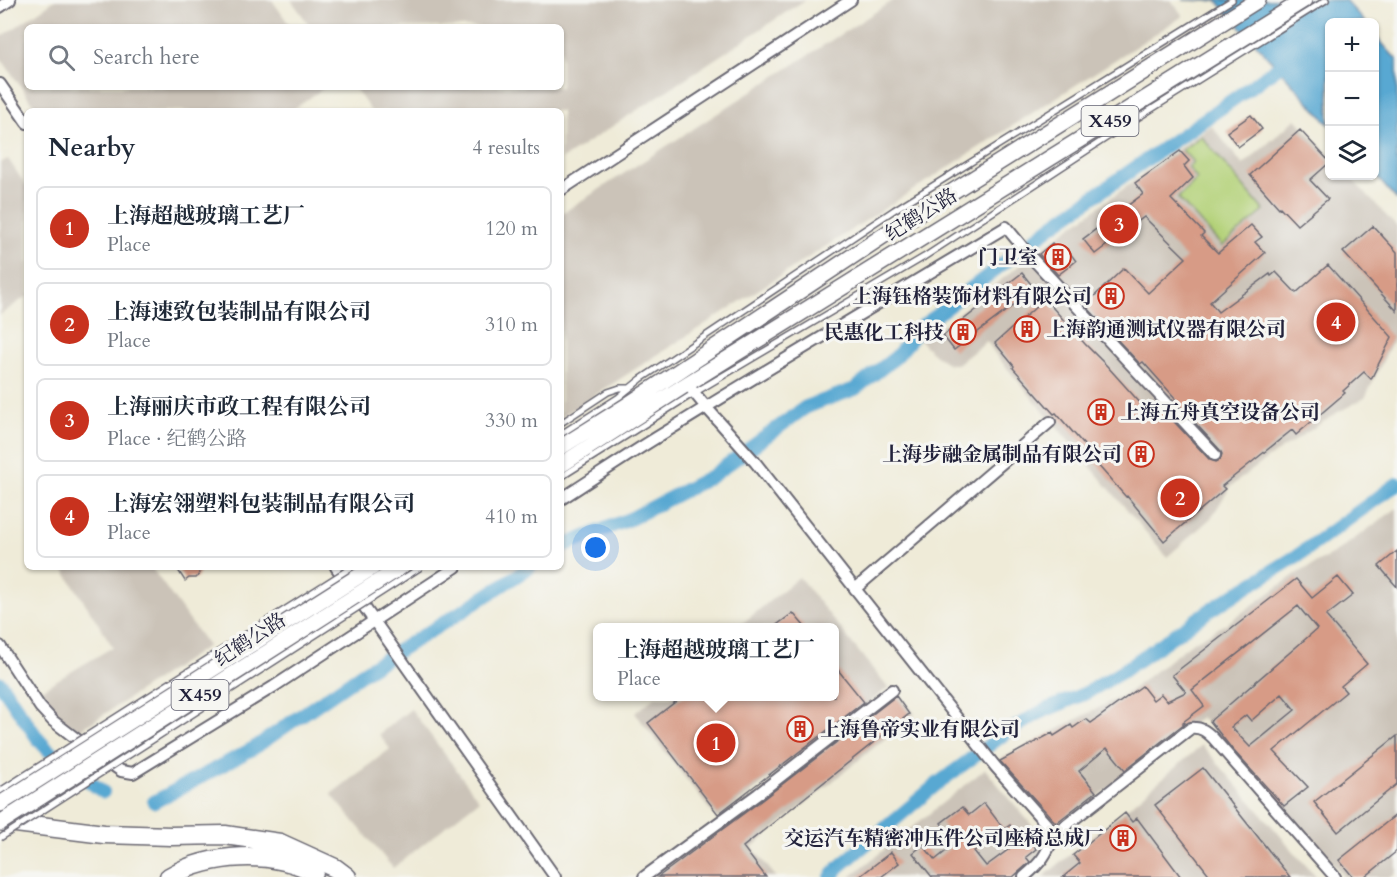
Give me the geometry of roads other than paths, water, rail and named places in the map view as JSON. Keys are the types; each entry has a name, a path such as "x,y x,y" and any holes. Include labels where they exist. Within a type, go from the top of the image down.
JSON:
{"highway":[{"path":"0,822 104,834 225,835 280,843 334,868 347,877"},
{"path":"169,877 205,863 238,858 269,858 299,864 326,877"}],"main road":[{"name":"纪鹤公路","path":"564,463 899,216 1258,0"},
{"name":"纪鹤公路","path":"564,445 630,412 690,388 915,242 1304,0"},
{"name":"纪鹤公路","path":"0,804 368,570"},
{"name":"纪鹤公路","path":"0,822 396,570"}],"street":[{"path":"0,7 10,0"},
{"path":"564,188 851,0"},
{"path":"0,84 24,119"},
{"path":"564,497 808,344 1006,227 1030,256 1215,455"},
{"path":"690,388 755,462 995,766 1055,834"},
{"path":"855,589 1050,422"},
{"path":"338,570 555,877"},
{"path":"0,646 40,707 53,721 121,771 133,773 273,687 374,621 442,571"},
{"path":"644,877 758,794 892,690"},
{"path":"1024,877 1043,860 1055,834 1191,728 1197,727 1204,729 1213,738 1335,877"}],"lane":[{"path":"564,421 608,392 630,388 1232,0"},
{"path":"690,388 924,257 1123,127 1326,0"},
{"path":"564,474 630,412 630,388"},
{"path":"564,433 630,412"},
{"path":"0,791 347,570"},
{"path":"0,838 416,570"}],"water":[{"path":"1183,0 1345,0 1361,18 1325,18 1325,120 1217,1"},
{"path":"1379,40 1397,60 1397,200 1379,180"}],"waterway":[{"path":"564,546 632,518 712,476 806,407 855,389 896,357 921,327 1053,225 1278,67"},
{"path":"831,877 839,867 937,784 1007,732 1041,712 1086,693 1120,673 1210,610 1300,554 1397,484"},
{"path":"154,802 254,748 361,674 525,570"},
{"path":"0,683 48,750 103,792"}],"place":[{"name":"上海丽庆市政工程有限公司","path":"1119,224"},
{"name":"门卫室","path":"1058,257"},
{"name":"上海钰格装饰材料有限公司","path":"1111,296"},
{"name":"上海宏翎塑料包装制品有限公司","path":"1336,322"},
{"name":"上海韵通测试仪器有限公司","path":"1027,329"},
{"name":"民惠化工科技","path":"963,332"},
{"name":"上海五舟真空设备公司","path":"1101,412"},
{"name":"上海步融金属制品有限公司","path":"1141,454"},
{"name":"上海速致包装制品有限公司","path":"1180,498"},
{"name":"上海鲁帝实业有限公司","path":"800,729"},
{"name":"上海超越玻璃工艺厂","path":"716,743"},
{"name":"交运汽车精密冲压件公司座椅总成厂","path":"1123,838"}]}
